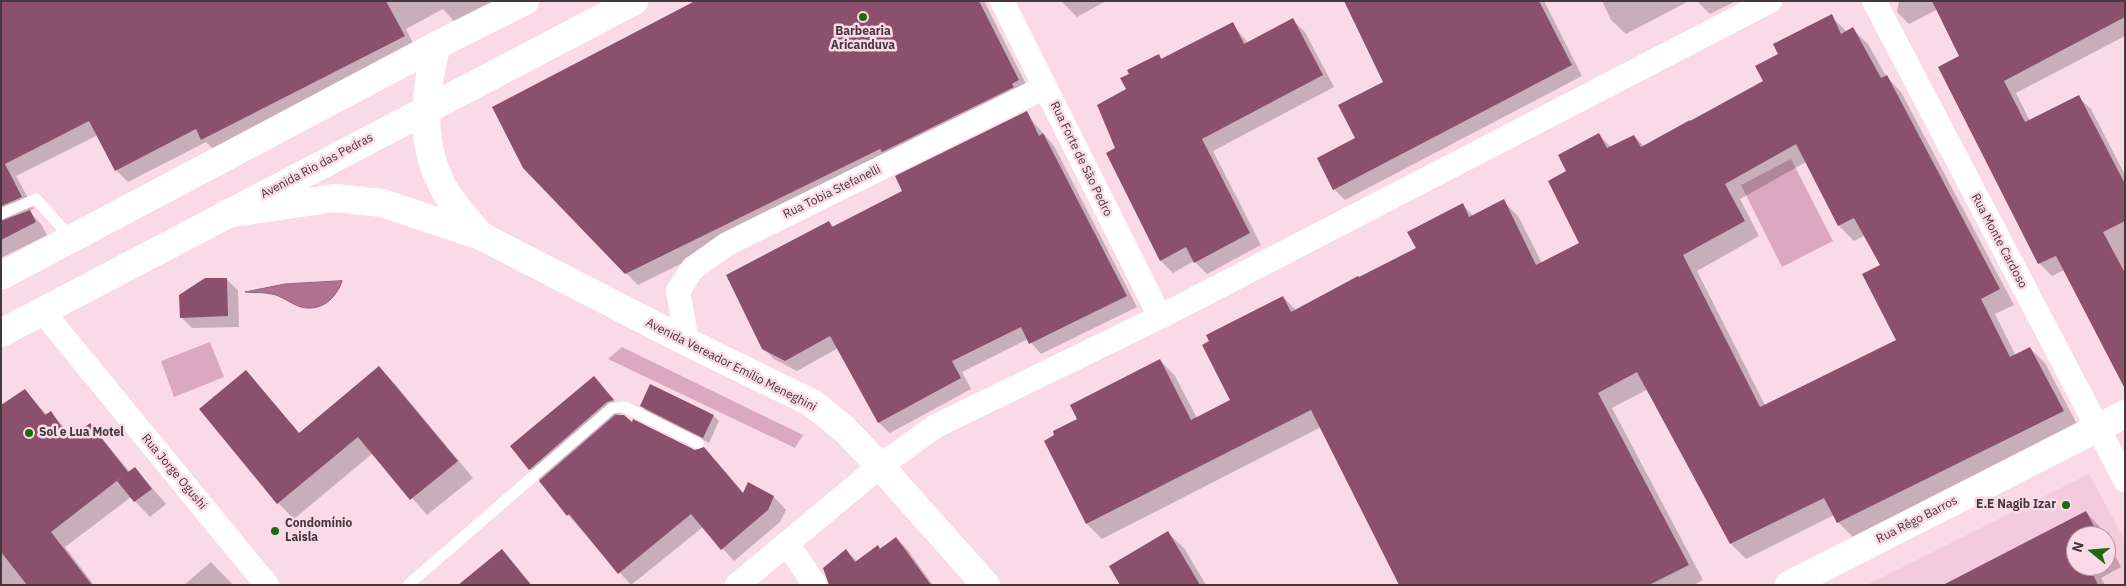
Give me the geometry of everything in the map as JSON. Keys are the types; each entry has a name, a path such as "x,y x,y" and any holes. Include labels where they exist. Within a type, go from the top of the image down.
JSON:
{"main road":[{"path":"1,276 437,45 525,1"},
{"name":"Avenida Rio das Pedras","path":"1,334 634,1"},
{"name":"Avenida Vereador Emílio Meneghini","path":"437,45 428,86 426,109 427,141 434,170 448,195 481,236"},
{"name":"Avenida Vereador Emílio Meneghini","path":"226,214 335,198 382,203 481,236 686,342 812,403 843,428 880,466 986,585"},
{"name":"Rua Rêgo Barros","path":"1788,585 2125,414"}],"street":[{"name":"Rua Forte de São Pedro","path":"1002,1 1160,317"},
{"path":"737,585 880,466 936,426 1160,317 1770,1"},
{"name":"Rua Monte Cardoso","path":"1874,1 2125,480"},
{"name":"Rua Tobia Stefanelli","path":"686,342 678,291 693,268 726,244 1045,87"},
{"name":"Rua Jorge Ogushi","path":"43,312 268,585"},
{"path":"787,543 815,585"}],"lane":[{"path":"1,214 36,199 72,239"},
{"path":"408,585 612,408 625,407 698,443"}],"shaded area":[{"path":"1791,159 1833,241 1782,267 1741,185"},
{"path":"342,281 336,293 327,303 315,308 301,307 272,294 245,292 285,284"},
{"path":"210,342 224,377 174,397 161,361"},
{"path":"622,347 803,435 795,448 608,359"},
{"name":"E.E Nagib Izar","path":"2089,474 2125,540 2125,585 1867,585"}],"building":[{"path":"1,1 386,1 405,36 201,140 196,129 115,171 89,121 5,164 22,197 1,206"},
{"path":"695,1 979,1 1019,80 1012,84 1014,87 882,152 880,149 625,274 523,168 492,107"},
{"path":"1344,1 1539,1 1572,65 1333,190 1317,158 1355,138 1338,105 1383,82"},
{"path":"1932,1 2125,1 2125,17 2004,81 2025,122 2079,95 2125,184 2125,221 2103,232 2125,273 2125,389 2056,256 2038,264 1938,67 1959,56"},
{"path":"1832,14 1841,34 1853,27 1881,78 1887,75 2000,289 1981,299 2010,357 2030,347 2064,411 1837,523 1824,498 1730,544 1637,372 1598,393 1689,565 1649,585 1399,585 1311,410 1086,524 1044,441 1054,435 1053,431 1077,419 1070,405 1160,359 1191,420 1230,400 1202,345 1209,341 1206,335 1283,296 1291,312 1358,276 1416,248 1407,232 1463,203 1469,217 1504,199 1536,265 1579,243 1548,181 1566,171 1558,155 1599,133 1607,148 1634,135 1641,147 1763,81 1755,66 1778,54 1773,44","holes":["1796,144 1838,226 1854,218 1880,265 1862,274 1896,340 1760,407 1683,255 1745,221 1725,184"]},
{"path":"1293,18 1323,75 1202,139 1250,233 1194,263 1186,247 1160,261 1106,153 1115,148 1097,105 1126,89 1120,78 1129,74 1127,70 1159,54 1161,59 1233,22 1244,44"},
{"path":"1027,111 1039,136 1043,133 1127,296 1029,344 1021,327 952,361 961,378 878,423 830,336 785,361 762,349 726,275 829,221 832,227 902,191 895,176"},
{"path":"30,210 36,222 1,240 1,221"},
{"path":"205,278 227,278 228,316 180,318 179,295"},
{"path":"379,366 458,461 410,500 358,437 277,504 199,409 246,370 299,433"},
{"path":"594,376 614,400 607,402 529,470 510,446"},
{"path":"650,384 714,415 703,438 640,406"},
{"path":"25,389 45,415 51,411 70,439 90,423 128,472 135,467 152,489 134,502 117,481 127,473 51,532 92,585 27,585 1,552 1,405"},
{"path":"615,415 624,415 632,422 633,419 695,450 704,447 743,493 748,482 774,496 768,510 721,550 691,514 618,574 539,481"},
{"path":"2086,511 2094,526 2066,526 2066,576 2094,576 2098,585 1943,585"},
{"path":"1168,531 1200,585 1120,585 1109,566"},
{"path":"896,537 931,585 829,585 823,568 846,549 855,562 878,545 880,549"},
{"path":"502,549 531,585 458,585"}],"place":[{"name":"Barbearia Aricanduva","path":"863,17"},
{"name":"Sol e Lua Motel","path":"29,433"},
{"name":"E.E Nagib Izar","path":"2066,505"},
{"name":"Condomínio Laisla","path":"275,531"}]}
